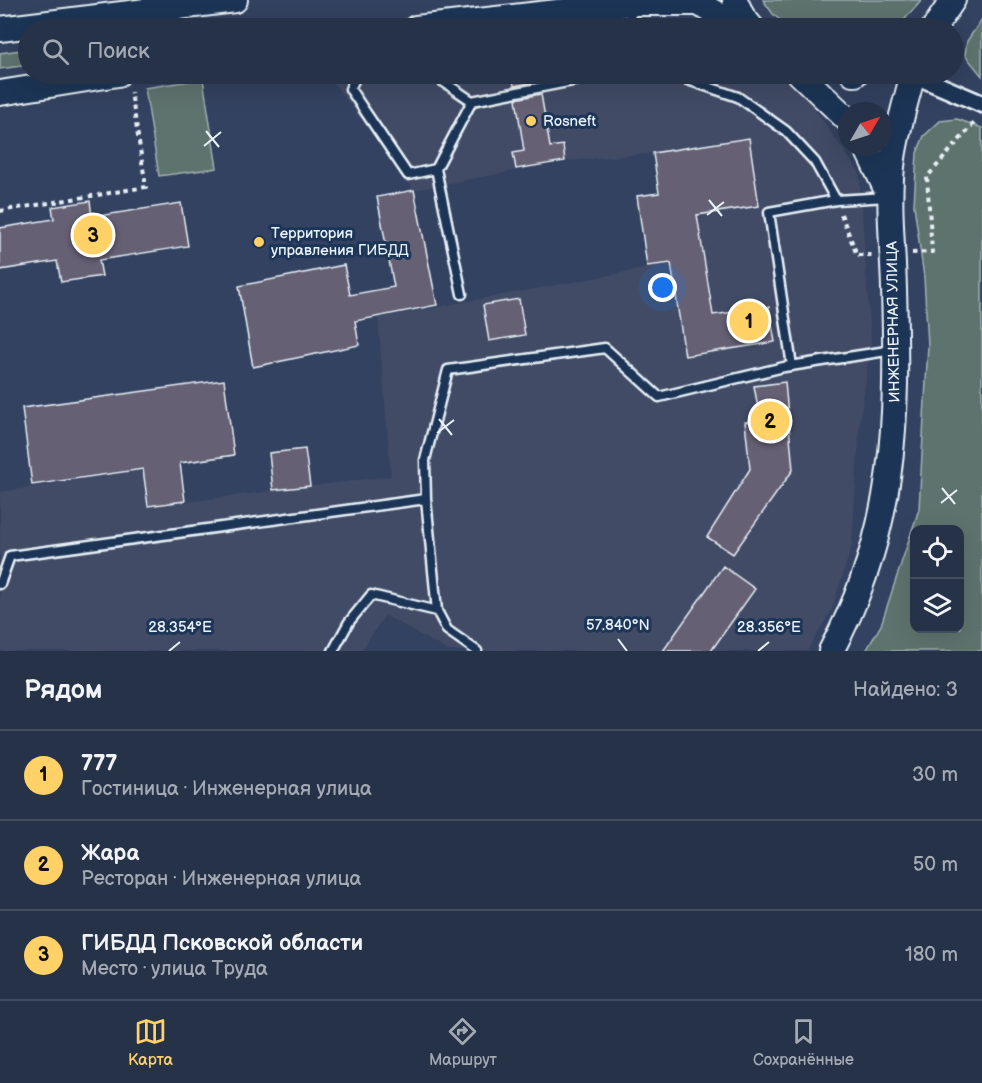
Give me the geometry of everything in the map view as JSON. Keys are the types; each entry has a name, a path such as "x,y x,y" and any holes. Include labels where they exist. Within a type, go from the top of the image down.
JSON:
{"main road":[{"path":"89,18 235,0"},
{"path":"735,0 744,18"},
{"path":"940,18 953,0"},
{"path":"504,18 636,3 698,3 724,18"},
{"path":"0,29 18,27"},
{"path":"0,93 80,84"},
{"path":"810,84 838,110"},
{"name":"ИНЖЕНЕРНАЯ УЛИЦА","path":"831,651 870,566 888,490 896,350 890,197 893,156 911,84"},
{"name":"ИНЖЕНЕРНАЯ УЛИЦА","path":"870,156 890,197"}],"street":[{"path":"936,84 982,104"}],"lane":[{"path":"630,18 636,3"},
{"path":"352,84 350,89 408,175 436,169"},
{"path":"447,84 472,101 558,84"},
{"path":"700,84 738,97 786,131 815,162 836,200"},
{"path":"462,294 436,169 472,101"},
{"path":"792,366 769,212 836,200 890,197"},
{"path":"477,651 447,630 437,611 426,499 425,460 448,370 605,348 659,397 792,366 896,350"},
{"path":"0,584 10,556 426,499"},
{"path":"333,651 349,622 370,595 437,611"}],"path":[{"path":"0,211 146,187 125,84"}],"shaded area":[{"path":"334,84 793,84 801,90 838,142 838,156 848,156 859,172 871,342 860,421 852,545 832,609 807,651 449,651 385,615 361,651 0,651 0,492 143,470 148,507 391,476 378,318 648,268 637,196 659,192 653,153 565,161 414,190"}],"green space":[{"path":"763,0 922,0 906,18 778,18"},
{"path":"982,19 982,76 965,55 967,41"},
{"path":"18,50 18,66 0,69 0,53"},
{"path":"171,84 204,84 217,168 159,176 145,88"},
{"path":"957,119 982,128 982,651 866,651 881,625 910,536 910,633 964,633 964,525 914,525 919,509 928,345 924,277 914,205 917,153 924,136 940,121"}],"building":[{"path":"541,94 550,147 563,145 565,161 516,169 513,153 524,151 516,99"},
{"path":"749,138 759,206 697,215 713,315 769,307 775,342 685,356 671,263 647,266 637,196 659,193 653,153"},
{"path":"414,190 437,305 355,321 359,345 253,367 239,286 344,265 350,295 394,287 377,197"},
{"path":"90,201 92,217 181,203 188,246 99,260 102,276 61,282 57,261 0,270 0,228 54,219 52,207"},
{"path":"519,299 525,335 489,341 483,305"},
{"path":"224,380 234,455 180,463 185,501 148,506 143,469 32,485 22,408"},
{"path":"785,382 793,470 733,554 707,537 750,469 745,422 760,419 754,386"},
{"path":"305,449 310,486 273,490 269,453"},
{"path":"723,566 755,589 711,651 663,651"}],"place":[{"name":"Rosneft","path":"531,121"},
{"name":"ГИБДД Псковской области","path":"93,235"},
{"name":"Территория управления ГИБДД","path":"259,242"},
{"name":"777","path":"749,321"},
{"name":"Жара","path":"770,421"}]}
